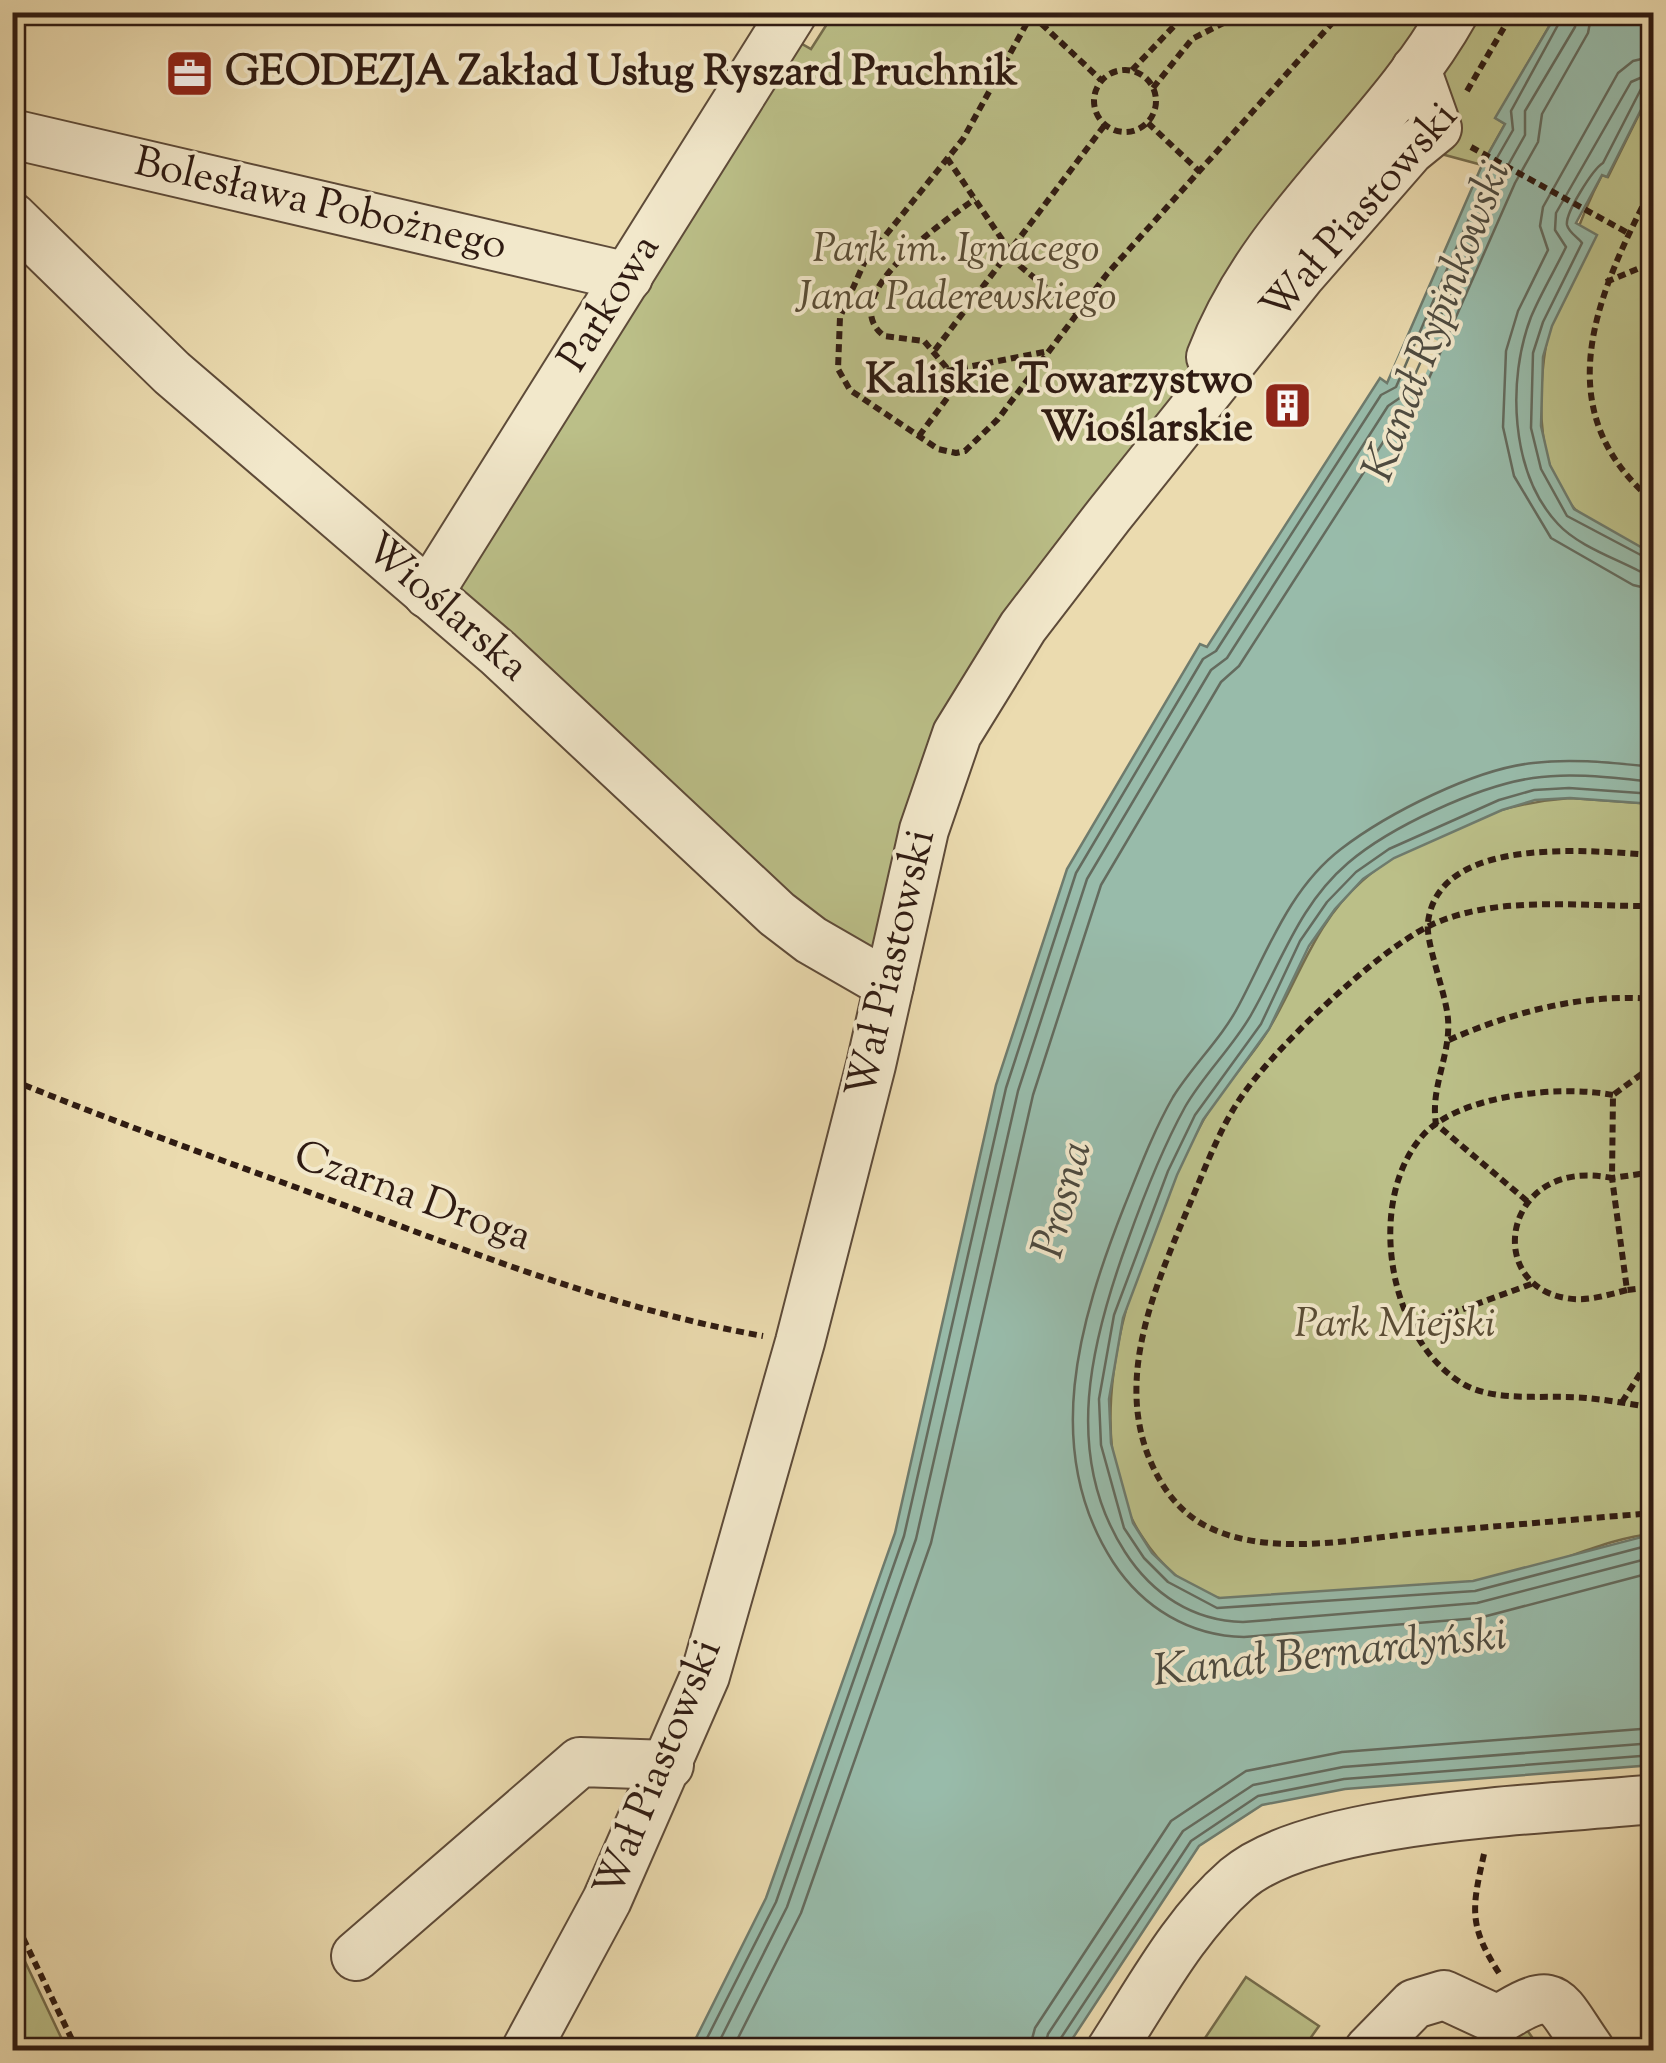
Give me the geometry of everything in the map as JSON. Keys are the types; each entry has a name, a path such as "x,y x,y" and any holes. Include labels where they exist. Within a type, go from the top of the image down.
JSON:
{"street":[{"name":"Parkowa","path":"428,594 793,12"},
{"path":"1198,404 1212,354 1283,230 1416,69 1454,12"},
{"path":"1416,69 1437,128"},
{"name":"Wał Piastowski","path":"526,2050 607,1900 705,1676 800,1342 924,830 957,734 1023,628 1198,404 1358,209 1410,150 1437,128"},
{"name":"Bolesława Pobożnego","path":"12,134 628,277"},
{"name":"Wioślarska","path":"12,217 172,373 498,654 777,914 810,940 889,986"},
{"path":"356,1956 580,1762 669,1765"},
{"path":"1110,2050 1193,1927 1217,1898 1258,1863 1323,1839 1367,1830 1654,1799"},
{"path":"1370,2050 1401,2016 1429,1996 1458,1999 1498,2020 1534,2001 1560,2006 1590,2050"}],"path":[{"path":"1132,71 1175,25 1194,12"},
{"path":"1153,88 1192,40 1245,12"},
{"path":"1327,12 1334,19"},
{"path":"1101,80 1032,14 963,140 865,261 850,289 836,344 838,369 850,390 938,449 965,451 998,419 1108,274 1342,12"},
{"name":"Wał Piastowski","path":"1437,128 1458,106 1513,12"},
{"path":"1132,71 1146,78 1153,88 1154,112 1148,123 1126,133 1104,126 1093,103 1101,80 1112,73 1132,71"},
{"path":"1148,123 1200,172"},
{"path":"936,350 1104,126"},
{"path":"1488,156 1628,233"},
{"path":"948,158 1020,266 1078,314"},
{"path":"1654,184 1606,282 1593,326 1589,376 1598,434 1623,476 1654,502"},
{"path":"919,436 948,397 947,372 936,350 912,337 884,336 873,324 870,310 879,283 935,228 974,199"},
{"path":"1606,282 1654,262"},
{"path":"947,372 1051,350"},
{"path":"1527,1200 1436,1124 1435,1094 1449,1040 1445,994 1426,927 1432,903 1446,881 1469,866 1530,853 1654,855"},
{"path":"1654,906 1496,909 1426,927 1284,1045 1227,1121 1152,1300 1135,1393 1140,1438 1157,1476 1180,1508 1209,1528 1244,1538 1307,1542 1654,1513"},
{"path":"1449,1040 1536,1010 1615,998 1654,999"},
{"path":"1654,1065 1613,1095 1542,1090 1436,1124 1422,1136 1404,1168 1392,1214 1396,1284 1414,1327 1440,1363 1480,1391 1654,1408"},
{"name":"Czarna Droga","path":"12,1080 124,1127 501,1265 644,1309 800,1342"},
{"path":"1613,1095 1612,1178 1627,1290"},
{"path":"1654,1192 1652,1172 1612,1178 1562,1177 1527,1200 1519,1214 1515,1242 1524,1271 1547,1292 1578,1299 1654,1287"},
{"path":"1414,1327 1534,1284"},
{"path":"1622,1402 1654,1352"},
{"path":"1492,1816 1475,1894 1474,1931 1534,2001"},
{"path":"12,1915 77,2050"}],"green space":[{"name":"Park im. Ignacego Jana Paderewskiego","path":"834,13 1557,13 1496,118 1505,124 1482,165 1404,144 1015,621 875,951 846,943 467,608 459,586 795,40 811,49"},
{"path":"1653,86 1653,554 1601,528 1574,508 1553,475 1543,435 1541,390 1546,343 1570,249 1602,175 1608,177"},
{"name":"Park Miejski","path":"1570,798 1653,804 1653,1534 1620,1540 1496,1578 1440,1586 1245,1601 1203,1593 1172,1572 1141,1535 1120,1489 1111,1437 1113,1381 1122,1324 1158,1213 1181,1163 1211,1107 1270,1027 1321,931 1362,881 1432,835 1516,806"},
{"path":"12,1934 67,2050 22,2050 13,2029"},
{"path":"1246,1977 1319,2026 1302,2050 1197,2050"},
{"path":"1527,2030 1541,2050 1507,2050 1512,2039"}],"water":[{"path":"1557,13 1653,13 1653,86 1607,177 1602,175 1576,223 1597,235 1552,326 1543,357 1541,426 1550,465 1574,509 1653,554 1653,804 1570,798 1535,800 1502,810 1394,858 1363,879 1335,909 1309,946 1269,1029 1203,1120 1177,1175 1123,1318 1109,1399 1111,1443 1133,1523 1152,1553 1175,1575 1219,1598 1473,1581 1653,1534 1653,1765 1345,1789 1262,1805 1199,1846 1065,2050 690,2050 766,1898 895,1533 996,1085 1067,869 1200,644 1207,647 1380,378 1387,383 1482,165 1505,124 1495,118"}],"pier":[{"path":"1428,336 1440,342 1417,393 1406,388 1411,374 1394,366 1407,337 1424,344"}],"place":[{"name":"GEODEZJA Zakład Usług Ryszard Pruchnik","path":"190,74"},
{"name":"Kaliskie Towarzystwo Wioślarskie","path":"1288,406"}],"water label":[{"name":"Kanał Rypinkowski","path":"1439,322"},
{"name":"Prosna","path":"1065,1200"},
{"name":"Kanał Bernardyński","path":"1330,1656"}]}
